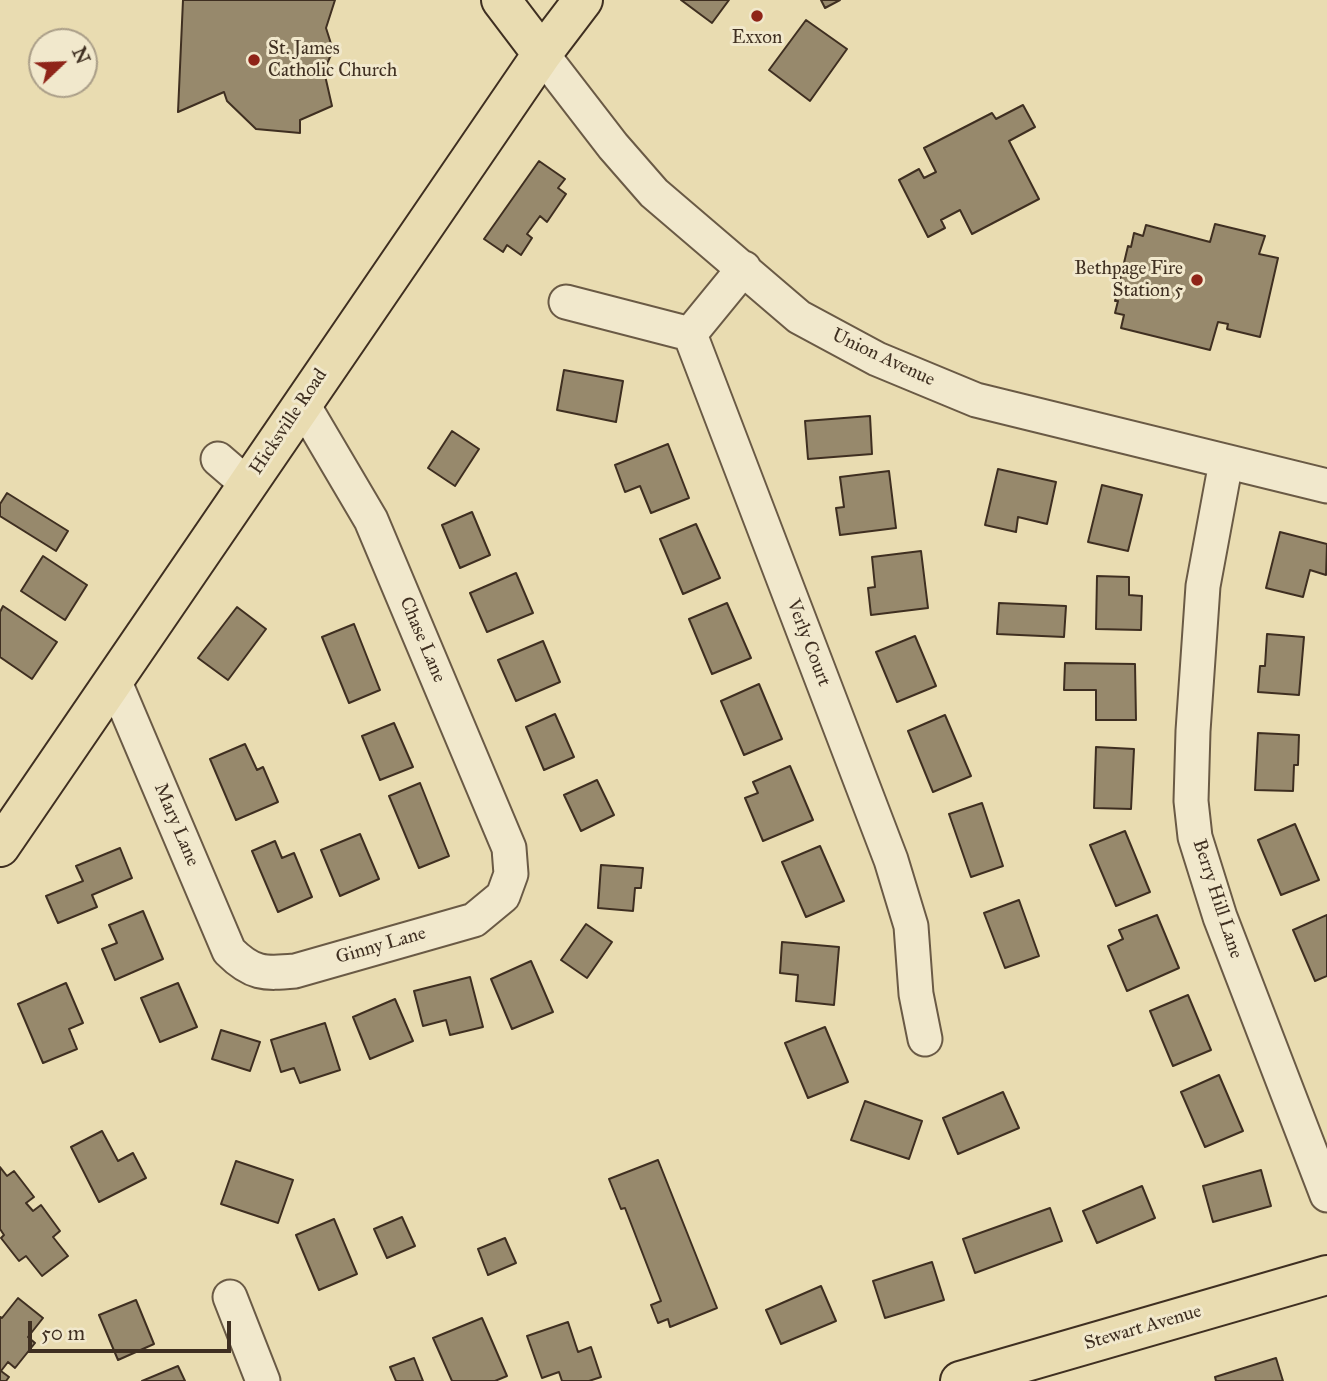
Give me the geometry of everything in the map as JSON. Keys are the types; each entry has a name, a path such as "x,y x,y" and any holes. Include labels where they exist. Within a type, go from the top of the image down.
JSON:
{"main road":[{"path":"501,0 542,54"},
{"name":"Hicksville Road","path":"0,847 542,54 583,0"},
{"name":"Stewart Avenue","path":"969,1380 1327,1275"}],"street":[{"name":"Union Avenue","path":"542,54 613,146 654,193 799,317 877,359 976,400 1327,486"},
{"path":"566,302 690,334 744,268"},
{"name":"Verly Court","path":"690,334 891,860 911,926 916,994 925,1039"},
{"name":"Chase Lane","path":"302,403 371,520 509,848 511,874 506,888"},
{"path":"219,459 247,484"},
{"name":"Berry Hill Lane","path":"1226,462 1203,586 1193,731 1191,801 1195,837 1220,917 1327,1195"},
{"name":"Mary Lane","path":"114,680 229,951 244,966"},
{"name":"Ginny Lane","path":"244,966 265,974 295,971 474,920 503,896 506,888"},
{"path":"230,1297 262,1381"}],"building":[{"name":"St. James Catholic Church","path":"183,0 335,0 326,28 333,50 324,71 332,106 300,120 300,133 256,129 227,101 224,92 178,112"},
{"path":"681,0 729,0 712,23"},
{"path":"821,0 840,0 825,8"},
{"path":"806,20 847,49 810,101 769,70"},
{"path":"1023,105 1035,127 1009,141 1039,199 972,234 960,210 941,220 945,228 928,237 899,180 919,169 924,178 936,172 924,148 992,113 996,119"},
{"path":"539,161 565,179 558,188 566,194 547,222 540,216 527,234 532,238 521,255 507,245 503,252 484,239"},
{"name":"Bethpage Fire Station 5","path":"1215,224 1265,236 1259,254 1278,258 1260,337 1227,329 1228,324 1218,322 1210,350 1121,328 1124,315 1115,313 1118,301 1115,301 1128,246 1131,247 1134,233 1143,236 1146,225 1210,242"},
{"path":"564,370 623,381 616,422 557,410"},
{"path":"870,416 872,454 808,459 805,421"},
{"path":"452,431 479,449 455,486 428,468"},
{"path":"668,444 689,498 651,513 640,486 625,492 615,465"},
{"path":"998,469 1056,482 1047,524 1018,517 1016,532 985,525"},
{"path":"889,471 896,528 840,535 836,508 844,507 840,477"},
{"path":"1102,485 1142,495 1128,551 1088,542"},
{"path":"7,493 68,531 56,551 0,516 0,504"},
{"path":"472,512 490,555 460,568 442,525"},
{"path":"696,524 720,578 683,594 660,539"},
{"path":"1280,532 1327,544 1326,575 1310,570 1303,597 1266,588"},
{"path":"921,551 928,608 871,615 868,588 875,587 872,557"},
{"path":"43,556 87,585 65,620 21,591"},
{"path":"516,573 533,613 487,632 470,593"},
{"path":"1097,576 1129,577 1129,595 1142,596 1141,630 1096,629"},
{"path":"727,603 751,658 712,674 689,619"},
{"path":"999,603 1066,606 1064,637 997,634"},
{"path":"3,606 57,642 32,679 0,657 0,612"},
{"path":"237,607 266,629 228,680 198,658"},
{"path":"354,624 380,690 349,703 322,637"},
{"path":"1267,634 1304,637 1299,695 1258,692 1260,666 1265,666"},
{"path":"915,636 936,686 897,702 876,652"},
{"path":"543,641 560,682 516,701 498,660"},
{"path":"1065,663 1135,664 1136,720 1096,720 1096,690 1064,690"},
{"path":"759,684 782,739 744,755 721,701"},
{"path":"555,714 574,757 544,770 526,727"},
{"path":"945,715 971,776 933,792 908,731"},
{"path":"394,723 413,767 380,780 362,736"},
{"path":"1258,733 1299,735 1298,765 1294,765 1293,791 1255,790"},
{"path":"245,744 257,770 263,767 278,802 236,820 210,759"},
{"path":"1096,747 1134,749 1131,809 1094,808"},
{"path":"790,766 813,820 763,841 745,798 758,793 753,782"},
{"path":"597,780 614,815 581,831 564,795"},
{"path":"420,783 449,856 419,868 389,796"},
{"path":"982,803 1003,866 971,877 949,814"},
{"path":"1295,824 1319,880 1281,895 1258,840"},
{"path":"1125,831 1150,892 1116,906 1090,845"},
{"path":"360,834 379,879 340,896 321,850"},
{"path":"275,841 282,858 294,853 312,897 278,912 252,851"},
{"path":"820,846 844,901 806,917 782,862"},
{"path":"120,848 132,878 92,895 97,907 58,923 46,896 83,881 76,866"},
{"path":"601,865 643,868 641,888 635,888 633,911 598,908"},
{"path":"1019,900 1039,956 1005,968 984,913"},
{"path":"143,911 163,959 115,980 102,949 117,943 109,925"},
{"path":"1157,915 1179,968 1127,991 1108,946 1123,939 1119,930"},
{"path":"1327,915 1327,976 1315,981 1293,930"},
{"path":"586,924 612,942 587,978 561,960"},
{"path":"782,942 839,947 834,1005 796,1001 798,975 780,973"},
{"path":"531,961 553,1012 512,1029 491,979"},
{"path":"470,977 483,1027 450,1035 446,1020 423,1026 414,991"},
{"path":"66,983 83,1023 69,1029 77,1049 43,1063 18,1004"},
{"path":"178,983 197,1027 160,1042 141,998"},
{"path":"1188,995 1211,1050 1173,1066 1150,1011"},
{"path":"395,999 413,1041 370,1059 353,1017"},
{"path":"325,1023 340,1070 300,1083 294,1068 281,1072 271,1040"},
{"path":"825,1027 848,1082 808,1098 785,1043"},
{"path":"221,1030 260,1042 250,1071 212,1059"},
{"path":"1219,1075 1243,1131 1205,1147 1181,1092"},
{"path":"1003,1092 1019,1128 958,1154 943,1118"},
{"path":"865,1101 922,1121 909,1159 851,1140"},
{"path":"102,1131 118,1161 133,1153 146,1178 99,1202 71,1147"},
{"path":"658,1160 717,1308 670,1327 668,1319 658,1323 651,1305 661,1301 625,1208 621,1209 609,1179"},
{"path":"236,1161 293,1180 278,1223 221,1204"},
{"path":"0,1167 7,1176 14,1171 34,1197 26,1203 33,1211 41,1205 60,1231 53,1237 68,1256 42,1276 26,1256 19,1261 1,1238 4,1235 0,1229"},
{"path":"1261,1170 1271,1206 1213,1222 1203,1186"},
{"path":"1142,1186 1155,1218 1097,1243 1083,1211"},
{"path":"1050,1208 1062,1241 975,1273 963,1239"},
{"path":"402,1217 415,1246 387,1258 374,1229"},
{"path":"334,1219 357,1274 319,1290 296,1235"},
{"path":"505,1238 516,1263 488,1275 478,1249"},
{"path":"932,1262 944,1300 885,1318 873,1281"},
{"path":"821,1286 836,1321 781,1344 766,1310"},
{"path":"18,1298 43,1318 28,1337 35,1343 15,1368 8,1362 1,1371 9,1377 6,1381 0,1381 0,1317 2,1318"},
{"path":"136,1300 154,1344 118,1360 99,1315"},
{"path":"482,1318 507,1376 495,1381 452,1381 433,1338"},
{"path":"568,1322 578,1352 591,1347 601,1377 589,1381 562,1381 559,1372 542,1378 527,1336"},
{"path":"414,1358 423,1381 396,1381 390,1367"},
{"path":"1276,1358 1283,1381 1216,1381 1215,1377"},
{"path":"178,1366 185,1381 142,1381"}],"place":[{"name":"Exxon","path":"757,16"},
{"name":"St. James Catholic Church","path":"254,60"},
{"name":"Bethpage Fire Station 5","path":"1197,280"}]}
